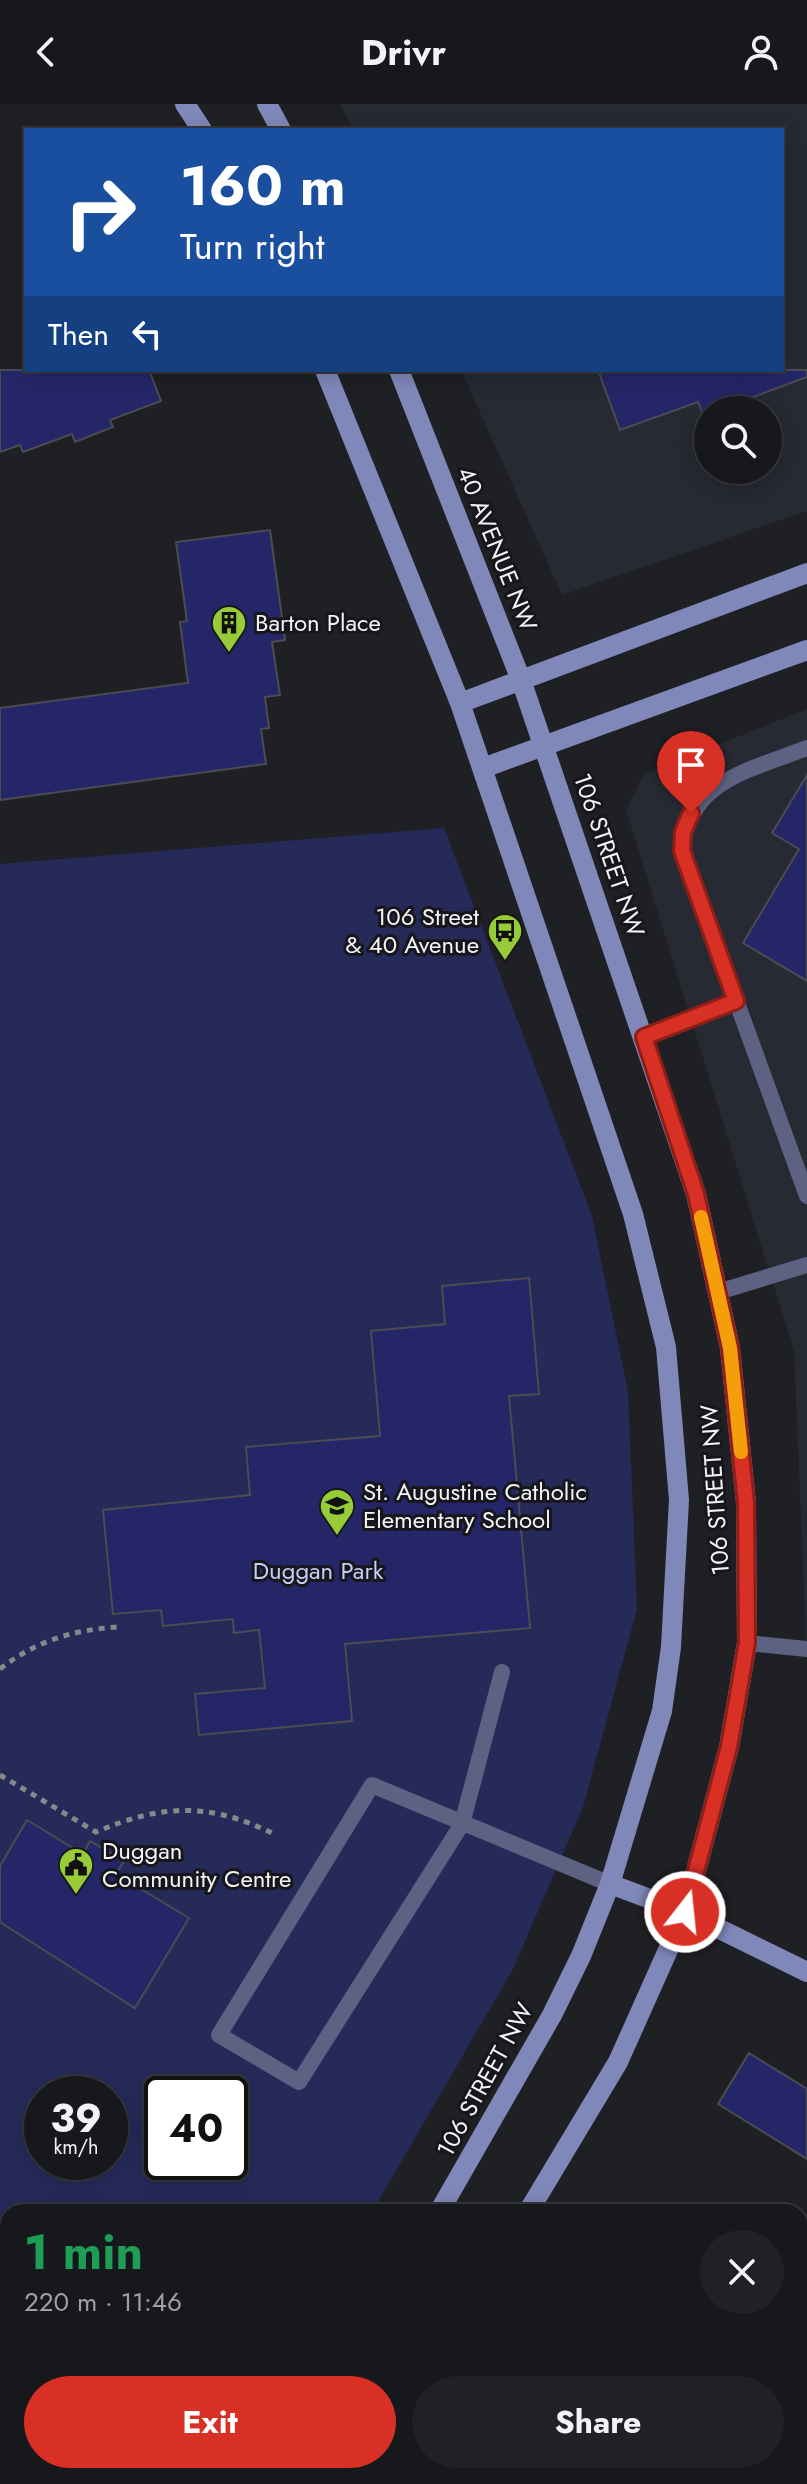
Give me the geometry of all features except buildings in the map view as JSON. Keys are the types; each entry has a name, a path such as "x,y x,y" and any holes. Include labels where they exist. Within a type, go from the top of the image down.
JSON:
{"street":[{"path":"185,104 201,128"},
{"path":"267,104 280,128"},
{"path":"326,372 460,703 807,573"},
{"name":"40 AVENUE NW","path":"400,372 521,680 544,748"},
{"path":"483,768 807,650"},
{"name":"106 STREET NW","path":"444,2204 552,2015 581,1956 610,1884 662,1711 671,1647 679,1500 666,1347 633,1214 460,703"},
{"name":"106 STREET NW","path":"533,2204 618,2062 685,1912 729,1747 747,1643 746,1503 730,1348 696,1194 544,748"},
{"path":"610,1884 685,1912 807,1972"}],"lane":[{"path":"807,748 719,784 704,795 691,813 683,832 682,851 807,1196"},
{"path":"644,1037 736,1001"},
{"path":"718,1292 807,1265"},
{"path":"747,1643 807,1649"},
{"path":"502,1672 462,1824 299,2082 219,2035 372,1785 462,1824 610,1884"}],"path":[{"path":"0,1669 18,1655 57,1636 87,1629 118,1627"},
{"path":"0,1775 96,1832 127,1819 191,1809 238,1817 274,1834"}],"shaded area":[{"path":"340,104 807,104 807,511 562,595 462,372 784,372 784,128 353,128"},
{"path":"807,709 806,1642 794,1351 626,810 644,774"}],"green space":[{"name":"Duggan Park","path":"444,828 592,1216 628,1392 637,1609 583,1807 513,1969 377,2204 0,2204 0,864"}],"slow traffic":[{"path":"701,1217 730,1348 741,1452"}],"place":[{"name":"Barton Place","path":"229,654"},
{"name":"106 Street & 40 Avenue","path":"505,962"},
{"name":"St. Augustine Catholic Elementary School","path":"337,1537"},
{"name":"Duggan Community Centre","path":"76,1896"}],"route":[{"path":"685,1912 729,1747 747,1643 746,1503 730,1348 696,1194 644,1037 736,1001 682,851 683,832 691,813"}]}
